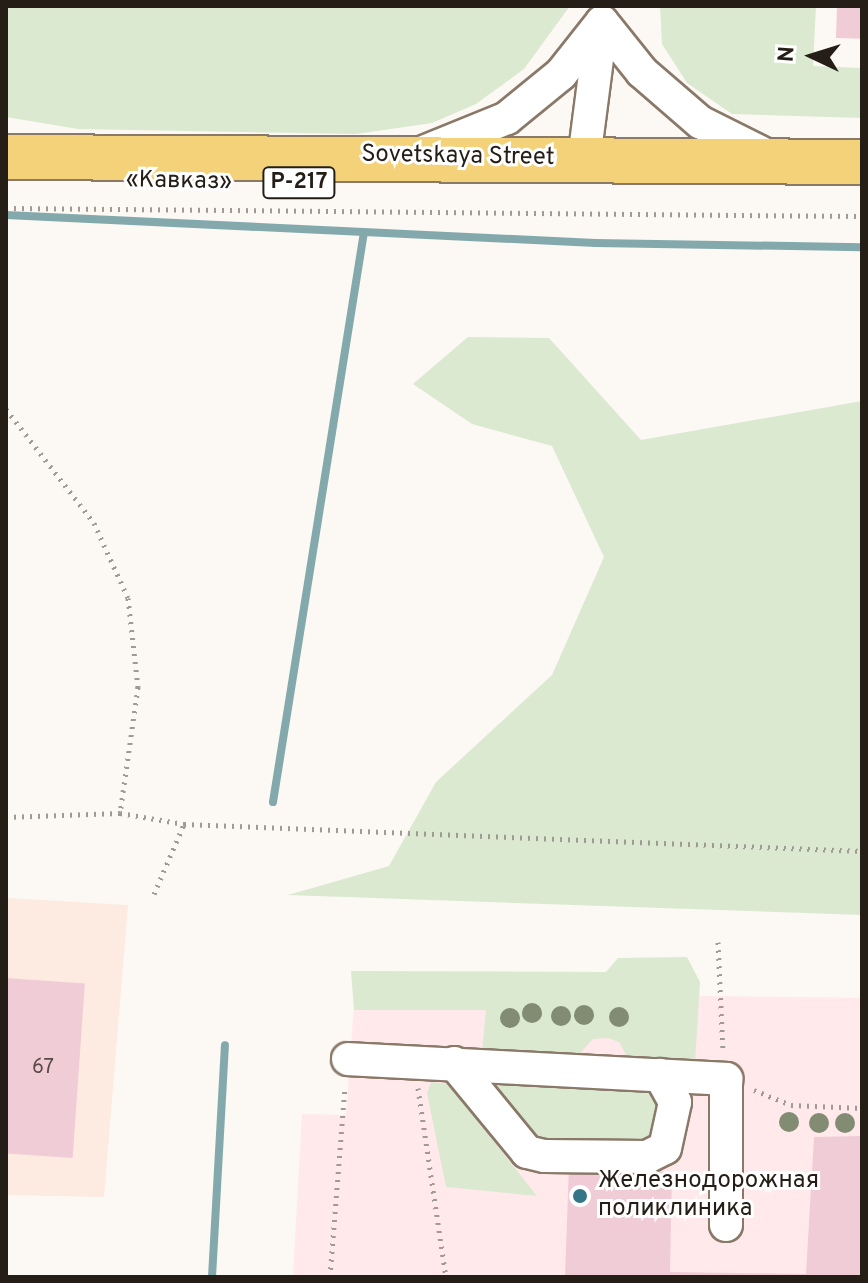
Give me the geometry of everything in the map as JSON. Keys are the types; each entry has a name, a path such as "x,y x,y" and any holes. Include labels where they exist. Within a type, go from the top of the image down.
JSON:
{"highway":[{"name":"Sovetskaya Street","path":"6,157 415,156 862,162"},
{"name":"«Кавказ»","path":"6,180 563,180 584,159"}],"street":[{"path":"415,156 507,118 561,74 605,14"},
{"path":"584,159 605,14"},
{"path":"605,14 642,72 700,122 778,161"},
{"path":"348,1059 726,1079 726,1225"},
{"path":"454,1063 527,1152 545,1156 647,1157 665,1148 675,1102 660,1075"}],"path":[{"path":"6,208 862,216"},
{"path":"6,409 94,523 128,598 138,687 120,813"},
{"path":"6,817 120,813 184,824 862,851"},
{"path":"154,894 184,824"},
{"path":"718,942 726,1079 791,1105 862,1108"},
{"path":"330,1277 348,1059"},
{"path":"414,1062 446,1277"}],"shaded area":[{"path":"6,898 128,905 104,1197 6,1195"},
{"name":"Железнодорожная поликлиника","path":"355,991 862,998 862,1277 293,1277 302,1114 346,1115"}],"green space":[{"path":"6,6 570,6 524,69 476,104 432,123 356,134 78,129 6,117"},
{"path":"660,6 816,6 813,66 862,68 862,118 732,114 687,83 662,44"},
{"path":"468,337 549,338 641,440 862,401 862,915 288,895 389,866 436,782 552,675 604,557 552,446 472,424 413,384"},
{"path":"687,957 700,982 695,1063 629,1060 619,1042 608,1038 593,1039 574,1060 482,1051 486,1010 354,1010 351,971 606,972 618,958"},
{"path":"479,1080 650,1087 660,1107 654,1142 531,1144"},
{"path":"431,1082 448,1084 537,1196 446,1187 427,1093"}],"building":[{"path":"837,7 862,8 861,39 836,38"},
{"path":"6,978 85,984 73,1158 6,1153"},
{"path":"862,1136 862,1277 565,1277 569,1166 672,1172 670,1272 806,1274 814,1137"}],"waterway":[{"path":"6,215 595,243 862,247"},
{"path":"273,802 364,232"},
{"path":"212,1277 225,1045"}],"place":[{"name":"Железнодорожная поликлиника","path":"580,1196"}]}
